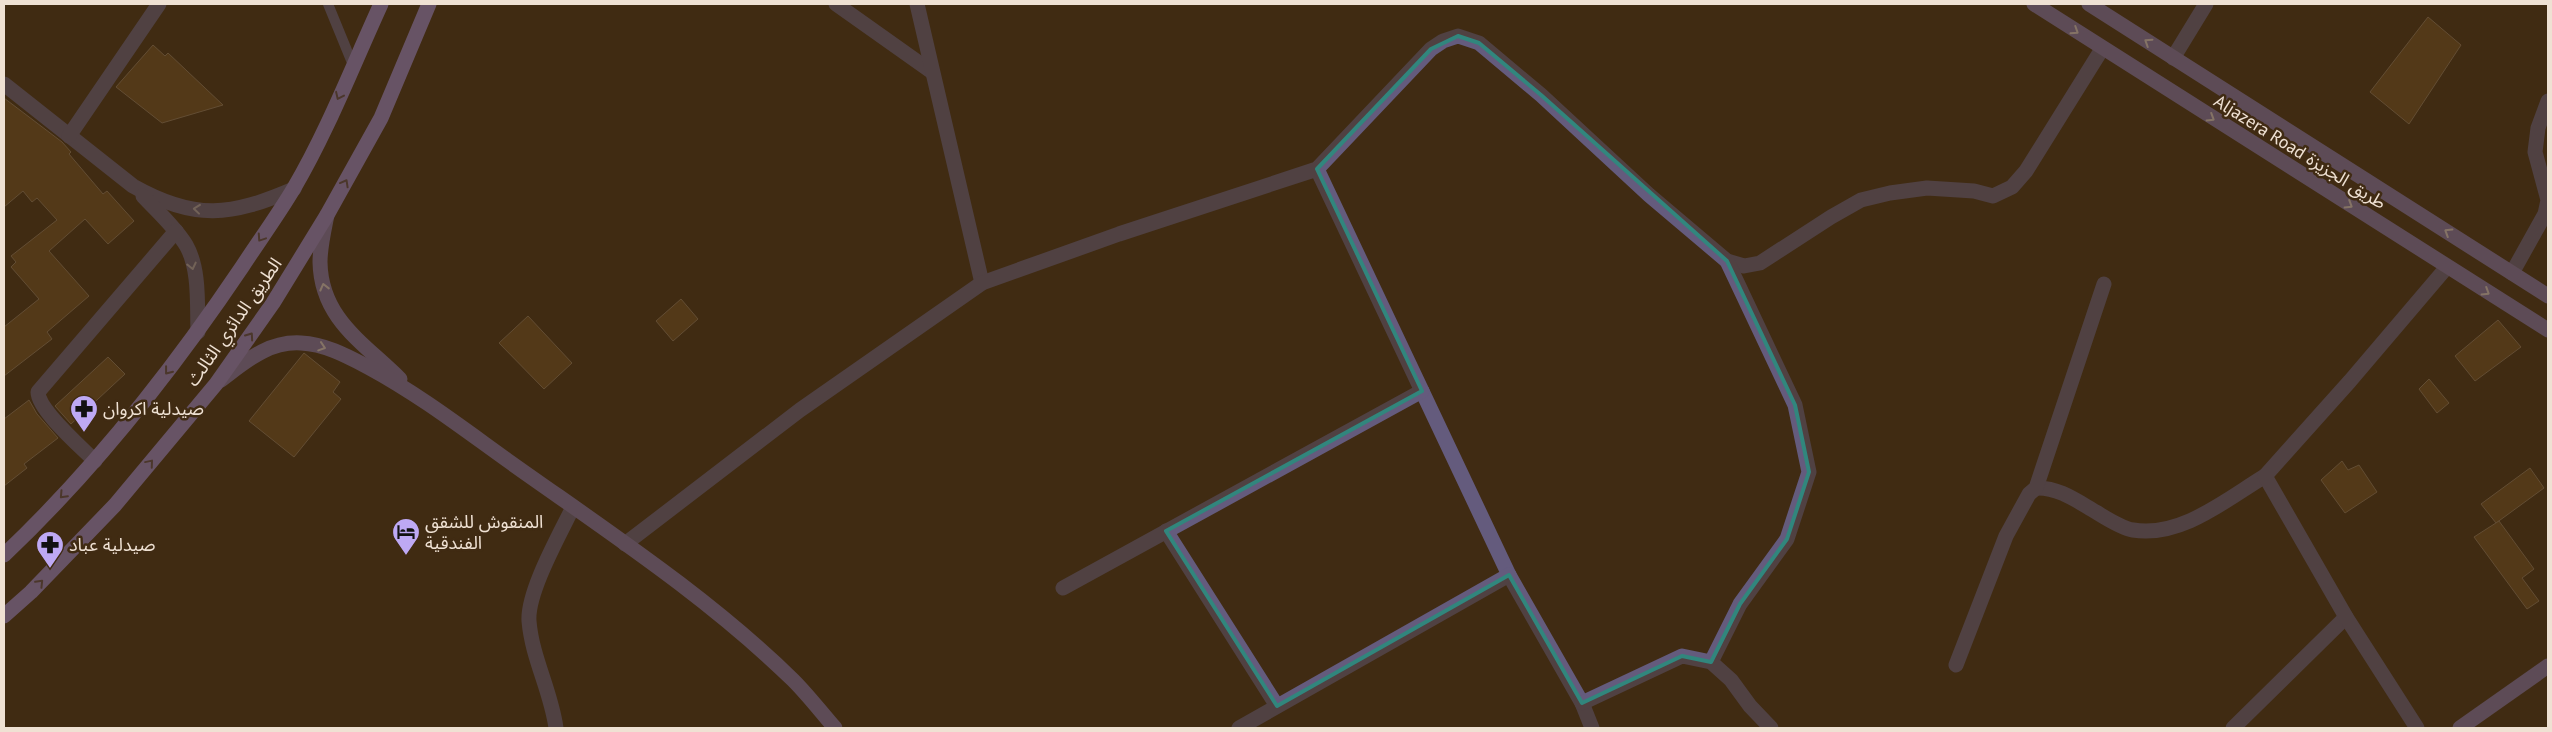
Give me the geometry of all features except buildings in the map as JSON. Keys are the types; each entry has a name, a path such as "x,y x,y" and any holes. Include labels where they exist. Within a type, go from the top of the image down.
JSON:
{"main road":[{"name":"الطريق الدائري الثالث","path":"4,555 38,523 95,461 198,332 294,189 381,4"},
{"name":"الطريق الدائري الثالث","path":"4,616 31,592 115,505 216,384 274,303 327,216 381,118 428,4"},
{"name":"Aljazera Road طريق الجزيزة","path":"2034,4 2102,49 2548,330"},
{"name":"Aljazera Road طريق الجزيزة","path":"2089,4 2548,296"},
{"path":"327,216 320,259 321,276 327,300 349,332 410,389"},
{"path":"216,384 258,352 283,344 300,342 319,345 410,389 701,601 793,680 835,728"},
{"path":"2460,728 2548,666"}],"street":[{"path":"69,136 159,4"},
{"path":"836,4 932,72"},
{"path":"917,4 982,283"},
{"path":"2173,58 2206,4"},
{"path":"625,544 800,410 982,283 1119,234 1317,169 1432,49 1443,41 1458,36 1479,43 1527,83 1649,195 1727,261 1744,266 1760,263 1861,200 1927,188 1974,191 1993,196 2012,187 2026,171 2102,49"},
{"path":"4,84 133,186 176,231 187,247 192,266 196,287 198,332"},
{"path":"2512,273 2545,214 2548,200 2535,152 2538,128 2548,101"},
{"path":"1317,169 1509,575 1582,703 1592,728"},
{"path":"133,186 156,199 184,208 210,211 232,210 258,204 294,189"},
{"path":"95,461 48,412 38,397 38,392 176,231"},
{"path":"1711,662 1740,604 1787,539 1809,472 1795,405 1727,261"},
{"path":"2036,488 2049,487 2131,530 2149,531 2176,526 2265,476 2350,381 2447,267"},
{"path":"1956,665 1996,558 2029,494 2036,488 2104,284"},
{"path":"1063,588 1422,391"},
{"path":"2265,476 2346,617 2417,728"},
{"path":"556,728 554,714 534,646 529,618 536,588 573,507"},
{"path":"1166,531 1278,706"},
{"path":"1239,728 1509,575"},
{"path":"2233,728 2346,617"},
{"path":"1582,703 1682,656 1711,662 1731,680 1750,706 1771,728"}],"lane":[{"path":"328,4 353,65"}],"highlighted area":[{"path":"1458,36 1479,43 1541,95 1727,261 1795,405 1809,472 1787,539 1740,604 1711,662 1682,656 1582,703 1509,575 1277,706 1166,531 1422,391 1317,169 1431,49"}],"place":[{"name":"صيدلية اكروان","path":"84,433"},
{"name":"المنقوش للشقق الفندقية","path":"406,556"},
{"name":"صيدلية عباد","path":"50,569"}]}
